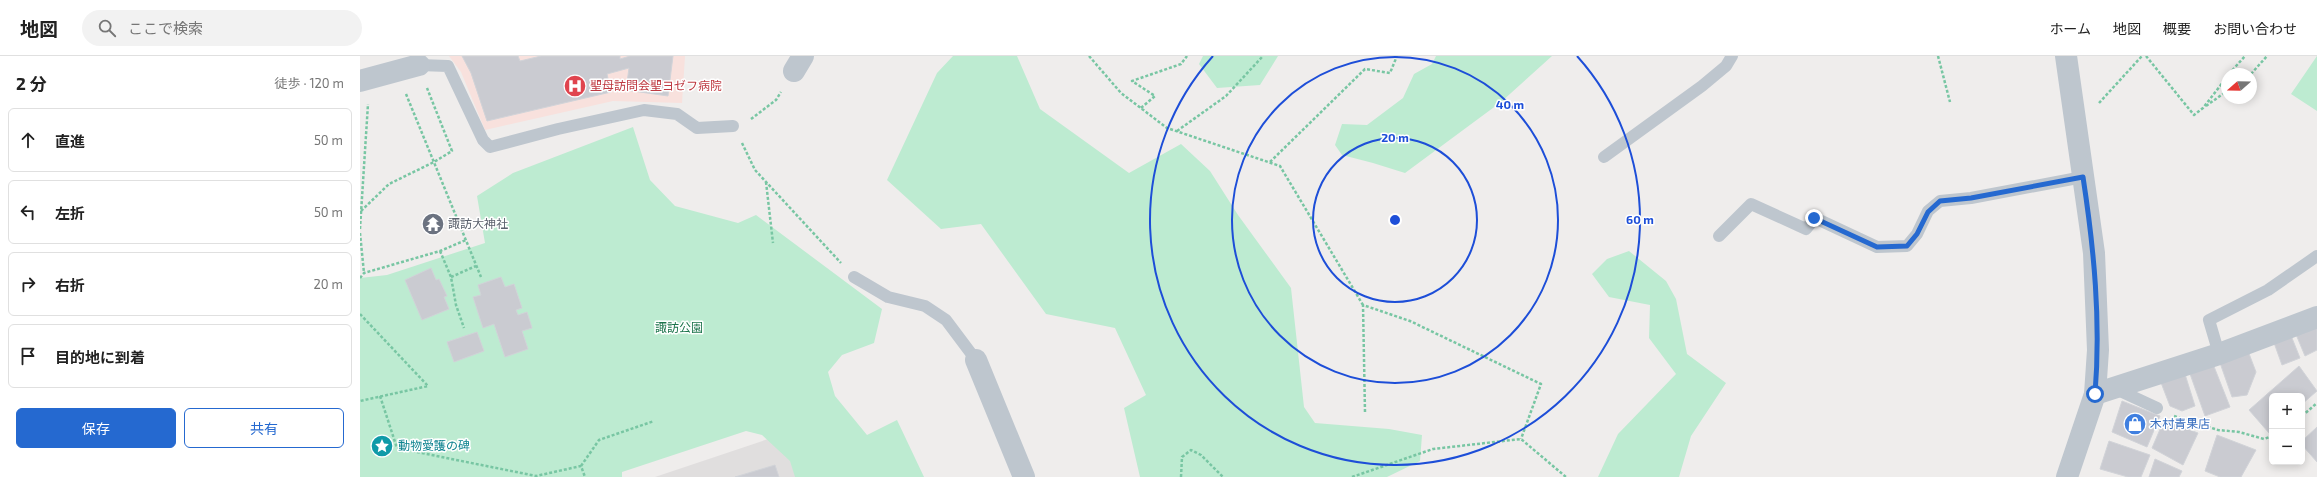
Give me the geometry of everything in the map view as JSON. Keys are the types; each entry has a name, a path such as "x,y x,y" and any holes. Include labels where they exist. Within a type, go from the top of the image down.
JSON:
{"street":[{"path":"2066,56 2094,253 2098,350 2095,394 2067,477"},
{"path":"365,81 419,66"},
{"path":"2095,394 2116,389 2220,354 2317,317"},
{"path":"976,360 1024,477"}],"lane":[{"path":"1604,157 1702,86 1726,66 1732,56"},
{"path":"419,66 448,66 483,140 490,147 558,129 644,110 677,114 697,128 732,126"},
{"path":"1719,236 1751,204 1806,229 1814,218 1877,247 1907,246 1917,234 1928,212 1940,201 1971,198 2083,177"},
{"path":"2220,354 2209,320 2268,290 2317,256"},
{"path":"854,277 888,297 925,306 946,320 976,360"},
{"path":"2116,389 2157,408"}],"path":[{"path":"1089,56 1121,93 1167,128 1280,166 1363,305 1365,412"},
{"path":"1141,108 1155,96 1132,81 1182,64 1187,56"},
{"path":"1177,132 1226,96 1263,56"},
{"path":"1270,163 1365,69 1390,73 1397,56"},
{"path":"1938,56 1950,102"},
{"path":"2076,127 2142,56"},
{"path":"2146,56 2194,115 2221,95"},
{"path":"2234,68 2245,56"},
{"path":"2256,68 2267,56"},
{"path":"799,64 776,100 756,117 732,126 755,170 854,277"},
{"path":"361,211 388,184 434,162 452,151 419,66"},
{"path":"360,229 365,81"},
{"path":"2204,108 2221,85"},
{"path":"412,110 481,277"},
{"path":"766,182 773,243"},
{"path":"360,233 364,273"},
{"path":"360,278 364,273 440,251 466,240"},
{"path":"440,251 451,277 456,306 464,328"},
{"path":"451,277 476,266"},
{"path":"1363,305 1410,321 1541,384 1521,439"},
{"path":"360,314 428,386 360,401"},
{"path":"380,396 397,448 536,476 581,466 599,440 654,421"},
{"path":"2305,413 2317,403"},
{"path":"2157,408 2218,430 2239,432 2264,439 2269,437"},
{"path":"1352,477 1433,449 1521,439 1566,477"},
{"path":"1181,477 1182,457 1191,450 1201,455 1223,477"},
{"path":"581,466 585,477"}],"shaded area":[{"name":"聖母訪問会聖ヨゼフ病院","path":"449,56 685,56 682,103 613,101 485,130 461,72"},
{"path":"825,420 841,477 655,477"}],"green space":[{"path":"953,56 1017,56 1040,109 1129,173 1181,144 1210,171 1238,215 1291,288 1304,407 1315,423 1389,429 1422,435 1420,461 1387,477 1140,477 1124,408 1146,395 1115,328 1046,314 981,224 941,229 887,180 937,73"},
{"path":"1203,56 1278,56 1260,85 1217,88 1199,64"},
{"path":"1436,56 1552,56 1501,102 1405,173 1342,155 1335,145 1342,124 1367,125 1403,98 1414,74 1432,64"},
{"path":"2317,56 2317,111 2291,94"},
{"name":"諏訪公園","path":"633,127 650,180 675,206 738,223 756,215 882,309 874,343 842,355 828,372 835,396 867,435 897,420 924,477 795,477 790,461 762,435 746,431 622,472 622,477 360,477 360,278 387,275 485,243 477,196 513,173"},
{"path":"1629,251 1666,281 1676,299 1687,354 1726,383 1691,436 1679,477 1598,477 1618,434 1676,374 1649,338 1650,305 1609,297 1592,274 1607,259"}],"building":[{"name":"聖母訪問会聖ヨゼフ病院","path":"462,56 518,56 520,61 541,56 620,56 620,59 630,56 673,56 668,96 626,90 629,68 607,74 611,92 487,121 471,73"},
{"path":"431,268 436,280 439,279 447,296 444,297 449,309 422,320 405,280"},
{"path":"501,277 505,287 514,284 522,308 516,310 518,315 527,312 532,328 522,331 528,349 505,357 494,324 483,328 473,297 481,295 478,285"},
{"path":"2317,325 2317,350 2305,356 2295,332"},
{"path":"477,332 484,351 454,362 447,342"},
{"path":"2290,333 2300,358 2282,365 2273,340"},
{"path":"2248,351 2256,372 2247,395 2232,397 2219,360"},
{"path":"2213,364 2230,407 2205,416 2189,371"},
{"path":"2299,366 2317,391 2305,401 2305,393 2269,393 2269,433 2249,410"},
{"path":"2184,371 2195,406 2182,411 2170,406 2160,380"},
{"name":"木村青果店","path":"2122,401 2160,416 2147,447 2112,432"},
{"path":"2164,420 2198,433 2183,465 2152,448"},
{"path":"2317,427 2317,462 2305,448 2305,438"},
{"path":"2217,435 2256,450 2241,477 2220,477 2205,471"},
{"path":"2109,441 2150,455 2141,477 2128,477 2100,469"},
{"path":"2155,459 2182,471 2179,477 2149,477"},
{"path":"775,465 779,477 735,477"}],"place":[{"name":"聖母訪問会聖ヨゼフ病院","path":"575,86"},
{"name":"諏訪大神社","path":"433,224"},
{"name":"木村青果店","path":"2135,424"},
{"name":"動物愛護の碑","path":"382,446"}],"route":[{"path":"1814,218 1877,247 1894,248 1907,246 1917,234 1928,212 1940,201 1971,198 2083,177 2094,253 2098,350 2095,394"}]}
